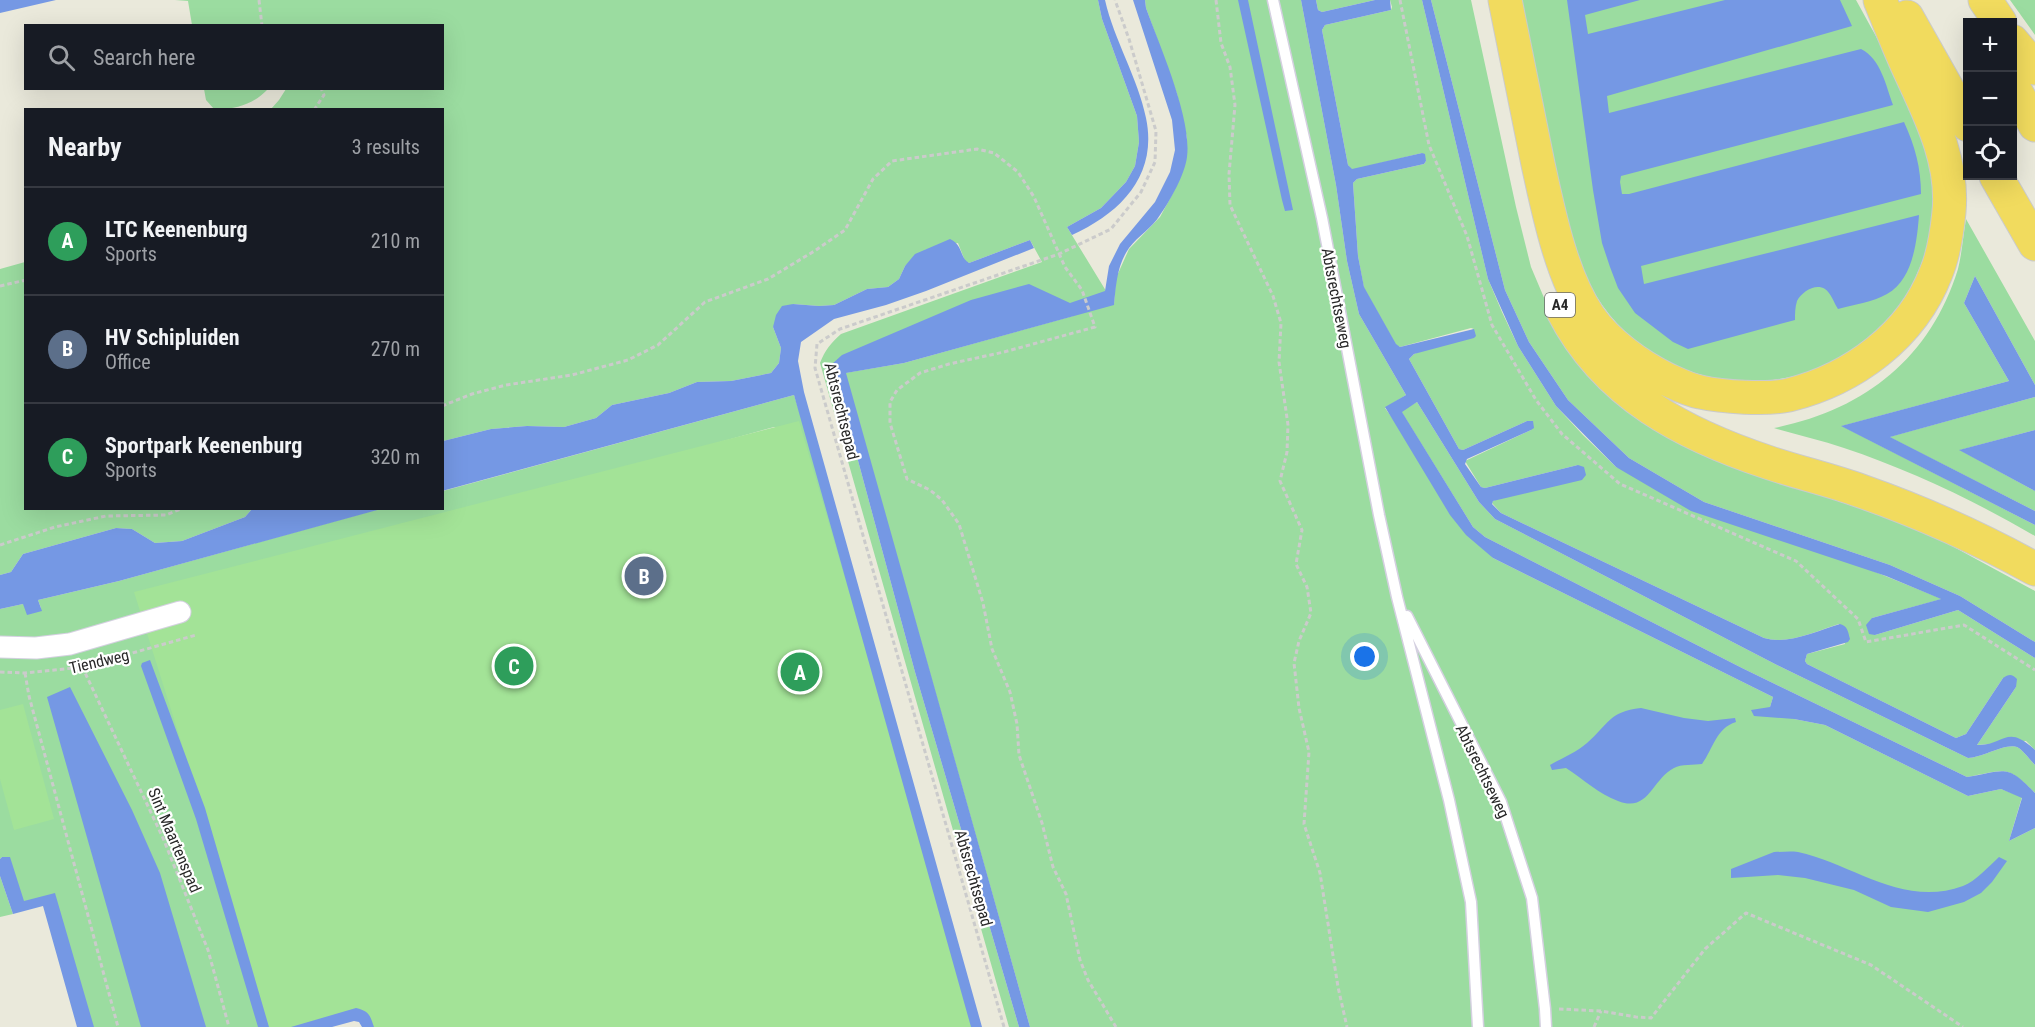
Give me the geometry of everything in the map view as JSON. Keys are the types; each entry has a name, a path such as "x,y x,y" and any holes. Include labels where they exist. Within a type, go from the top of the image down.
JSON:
{"highway":[{"name":"A4","path":"1486,0 1532,229 1543,267 1569,323 1591,354 1617,383 1660,415 1701,437 1771,464 1859,490 1907,508 2001,550 2035,569"},
{"name":"A4","path":"1505,0 1550,220 1568,275 1590,318 1623,353 1652,372 1700,392 1743,397 1786,396 1829,381 1869,360 1895,336 1917,308 1936,273 1945,244 1950,209 1948,176 1933,122 1880,0"},
{"path":"1897,0 1963,116"},
{"path":"1964,0 1975,18"},
{"path":"1985,0 1997,18"},
{"path":"2017,46 2035,68"},
{"path":"2017,92 2035,125"},
{"path":"1998,180 2035,244"}],"street":[{"name":"Tiendweg","path":"0,647 36,648 70,644 180,612"}],"lane":[{"name":"Abtsrechtseweg","path":"1273,0 1322,218 1379,515 1397,597 1449,800 1471,902 1478,1027"},
{"name":"Abtsrechtseweg","path":"1397,597 1501,802 1532,898 1546,1027"}],"path":[{"path":"259,0 262,24"},
{"name":"Abtsrechtsepad","path":"1004,1027 815,368 817,344 840,329 1059,254 1111,229 1141,192 1155,162 1156,131 1130,39 1116,0"},
{"path":"1216,0 1221,43 1230,68 1235,105 1229,174 1230,205 1273,296 1281,323 1279,362 1288,425 1287,452 1280,481 1302,530 1296,564 1307,587 1311,613 1299,641 1294,663 1299,708 1309,752 1304,824 1320,873 1338,987 1347,1027"},
{"path":"315,108 324,95 322,90"},
{"path":"444,405 472,393 583,372 628,360 658,345 705,302 768,279 845,230 873,178 892,161 977,149 994,153 1018,172 1034,196 1065,267 1082,290 1095,327 920,373 897,390 890,402 890,423 907,479 930,490 942,500 959,524 983,603 992,649 1010,692 1017,724 1019,755 1042,823 1053,867 1066,894 1080,960 1088,980 1116,1027"},
{"path":"0,286 24,280"},
{"path":"0,545 55,526 106,516 166,515 178,510"},
{"name":"Tiendweg","path":"0,672 25,673 83,667 196,635"},
{"name":"Sint Maartenspad","path":"83,667 167,848 208,950 229,1027"},
{"path":"25,673 29,696 118,1027"},
{"path":"1545,1009 1601,1011 1651,1018 1705,949 1746,913 1871,965 1963,1027"},
{"path":"1594,1027 1601,1011"}],"green space":[{"path":"175,0 1098,0 1102,19 1137,116 1139,142 1135,166 1126,182 1101,208 1067,227 1114,304 1116,278 1129,249 1160,217 1173,193 1187,138 1177,94 1145,0 1301,0 1336,185 1347,261 1359,314 1406,395 1385,408 1493,558 1773,697 1770,707 1794,719 1825,725 1968,796 2001,789 2022,797 2009,841 2035,828 2035,1027 1030,1027 845,373 904,363 1073,316 832,364 915,672 1019,1027 1009,1027 820,363 829,347 841,334 1042,262 1030,240 969,263 965,261 958,243 925,250 905,266 899,279 888,287 867,289 834,305 793,304 773,327 781,348 779,363 771,373 731,381 697,382 669,393 612,405 596,418 564,427 527,426 491,429 444,441 444,108 272,108 285,90 444,90 444,24 192,24 188,1"},
{"path":"1316,0 1375,0 1322,12 1318,10"},
{"path":"1390,0 1422,0 1488,279 1518,346 1556,406 1616,467 1942,599 1872,618 1875,635 1958,610 2035,658 2035,750 2026,741 1977,745 2016,687 2003,678 1966,734 1956,738 1807,664 1805,661 1807,654 1845,644 1839,624 1783,640 1764,638 1501,513 1492,503 1578,465 1485,488 1481,487 1465,461 1531,430 1527,421 1463,450 1459,449 1409,359 1414,354 1474,329 1400,347 1396,345 1364,288 1358,256 1353,183 1357,179 1424,164 1426,161 1422,153 1352,170 1348,165 1322,30 1325,25 1391,10"},
{"path":"1431,0 1471,0 1531,267 1553,319 1639,418 1668,438 1726,464 1874,513 1941,540 2035,591 2035,642 1960,596 1890,565 1704,502 1629,458 1568,400 1529,342 1505,290"},
{"path":"1521,0 1856,0 1905,93 1924,143 1930,168 1933,203 1927,249 1920,267 1894,313 1857,348 1814,370 1766,381 1718,379 1671,364 1629,336 1595,294 1573,245"},
{"path":"2010,0 2035,0 2035,35"},
{"path":"204,90 267,90 250,103 236,107 213,108 206,100"},
{"path":"1966,219 2035,341 2035,385 1975,276 1964,303 2009,381 1842,426 2035,525 2035,536 1918,476 1835,445 1774,428 1807,420 1864,394 1889,376 1911,354 1930,329 1946,301 1961,257"},
{"path":"24,262 24,510 251,510 245,517 182,541 155,543 132,529 116,528 23,554 11,572 0,575 0,269"},
{"path":"794,395 811,448 912,818 784,430 774,427 494,505 370,1014 268,1027 92,1027 54,895 23,902 2,857 0,859 0,609 23,604 41,608 38,600 119,581 375,510 444,510 444,491"},
{"path":"2035,397 2035,430 1960,450 2035,491 2035,511 1889,437"},
{"path":"1417,402 1479,502 1495,519 1775,664 1968,758 2006,747 2017,747 2035,765 2035,793 2018,777 2005,771 1967,777 1742,668 1485,537 1473,527 1401,411"},
{"path":"799,421 976,1027 369,1027 364,1014 313,1027 268,1027 134,592"},
{"path":"23,704 54,819 14,830 0,779 0,710"},
{"path":"0,876 13,914 0,917"}],"water":[{"path":"0,0 56,0 0,13"},
{"path":"1098,0 1105,0 1142,103 1148,138 1146,157 1141,174 1132,190 1120,203 1090,226 1072,235 1067,227 1101,208 1126,182 1135,166 1139,142 1137,116 1102,19"},
{"path":"1133,0 1145,0 1174,82 1185,123 1187,157 1180,179 1164,209 1157,220 1129,248 1122,261 1114,305 904,363 846,373 1030,1027 1019,1027 915,672 832,364 842,355 971,300 1029,284 1070,303 1105,291 1109,266 1120,244 1155,202 1170,172 1175,150 1172,120"},
{"path":"1238,0 1248,0 1293,210 1285,211 1282,200"},
{"path":"1301,0 1316,0 1318,10 1322,12 1375,0 1390,0 1391,10 1325,25 1322,30 1348,165 1352,169 1425,154 1424,164 1357,179 1353,183 1358,256 1364,287 1396,344 1400,347 1474,329 1476,336 1474,338 1414,354 1409,359 1459,449 1463,450 1527,421 1533,421 1534,428 1531,430 1467,459 1465,464 1481,487 1485,488 1578,465 1584,467 1586,475 1582,480 1493,501 1492,504 1501,513 1764,638 1783,640 1843,625 1848,632 1850,639 1848,642 1807,654 1805,661 1807,664 1956,738 1966,734 2003,678 2009,675 2014,676 2017,679 2016,687 1977,745 2011,737 2018,738 2035,750 2035,765 2019,748 2012,746 1968,758 1775,664 1495,519 1479,502 1417,402 1402,412 1473,527 1485,537 1742,668 1967,777 1998,772 2011,773 2035,793 2035,828 2009,841 2022,798 2001,789 1968,796 1825,725 1794,719 1754,716 1751,710 1770,707 1773,697 1493,558 1466,535 1450,515 1385,407 1406,395 1359,314 1347,261 1336,185"},
{"path":"1422,0 1431,0 1505,290 1529,342 1568,400 1629,458 1704,502 1890,565 1960,596 2035,642 2035,658 1958,610 1875,635 1869,634 1866,625 1872,618 1941,599 1886,576 1691,511 1616,467 1556,406 1518,346 1488,279"},
{"path":"1567,0 1640,0 1585,15 1588,34 1725,0 1840,0 1852,26 1607,96 1609,113 1861,49 1868,53 1878,66 1893,105 1621,176 1622,194 1904,122 1917,157 1921,194 1641,266 1644,284 1919,215 1912,259 1908,270 1896,288 1876,299 1838,309 1825,289 1813,288 1802,294 1797,301 1795,320 1688,349 1673,342 1635,313 1618,288 1602,243"},
{"path":"950,239 969,263 1030,240 1034,248 926,291 834,319 801,342 798,361 804,392 982,1027 971,1027 794,395 444,490 444,441 491,429 527,426 564,427 596,418 612,405 669,393 697,382 731,381 771,373 779,363 781,348 773,327 776,315 782,306 834,305 867,289 888,287 899,279 905,266 915,254"},
{"path":"1975,276 2035,385 2035,397 1890,437 2035,511 2035,525 1841,426 2009,381 1964,303"},
{"path":"2035,430 2035,491 1959,450"},
{"path":"251,510 377,510 119,581 38,600 42,611 27,615 23,604 0,609 0,575 11,572 23,554 116,528 132,529 155,543 182,541 245,517"},
{"path":"150,660 205,808 269,1027 258,1027 196,819 141,666 142,663"},
{"path":"70,687 132,810 160,873 206,1027 141,1027 47,697"},
{"path":"1641,708 1708,721 1735,718 1736,722 1719,734 1702,764 1674,768 1660,779 1644,799 1637,802 1628,803 1611,798 1566,768 1552,770 1550,765 1583,746 1615,716"},
{"path":"1774,852 1798,852 1879,882 1920,892 1941,891 1963,886 1999,857 2007,861 1981,893 1964,902 1928,912 1891,907 1854,890 1805,878 1778,875 1731,878 1731,869"},
{"path":"2,857 10,857 24,901 55,893 94,1027 77,1027 43,906 13,914 0,876"},
{"path":"356,1008 368,1014 374,1027 362,1027 359,1022 354,1021 332,1027 291,1027"}],"place":[{"name":"HV Schipluiden","path":"644,576"},
{"name":"Sportpark Keenenburg","path":"514,666"},
{"name":"LTC Keenenburg","path":"800,672"}]}
